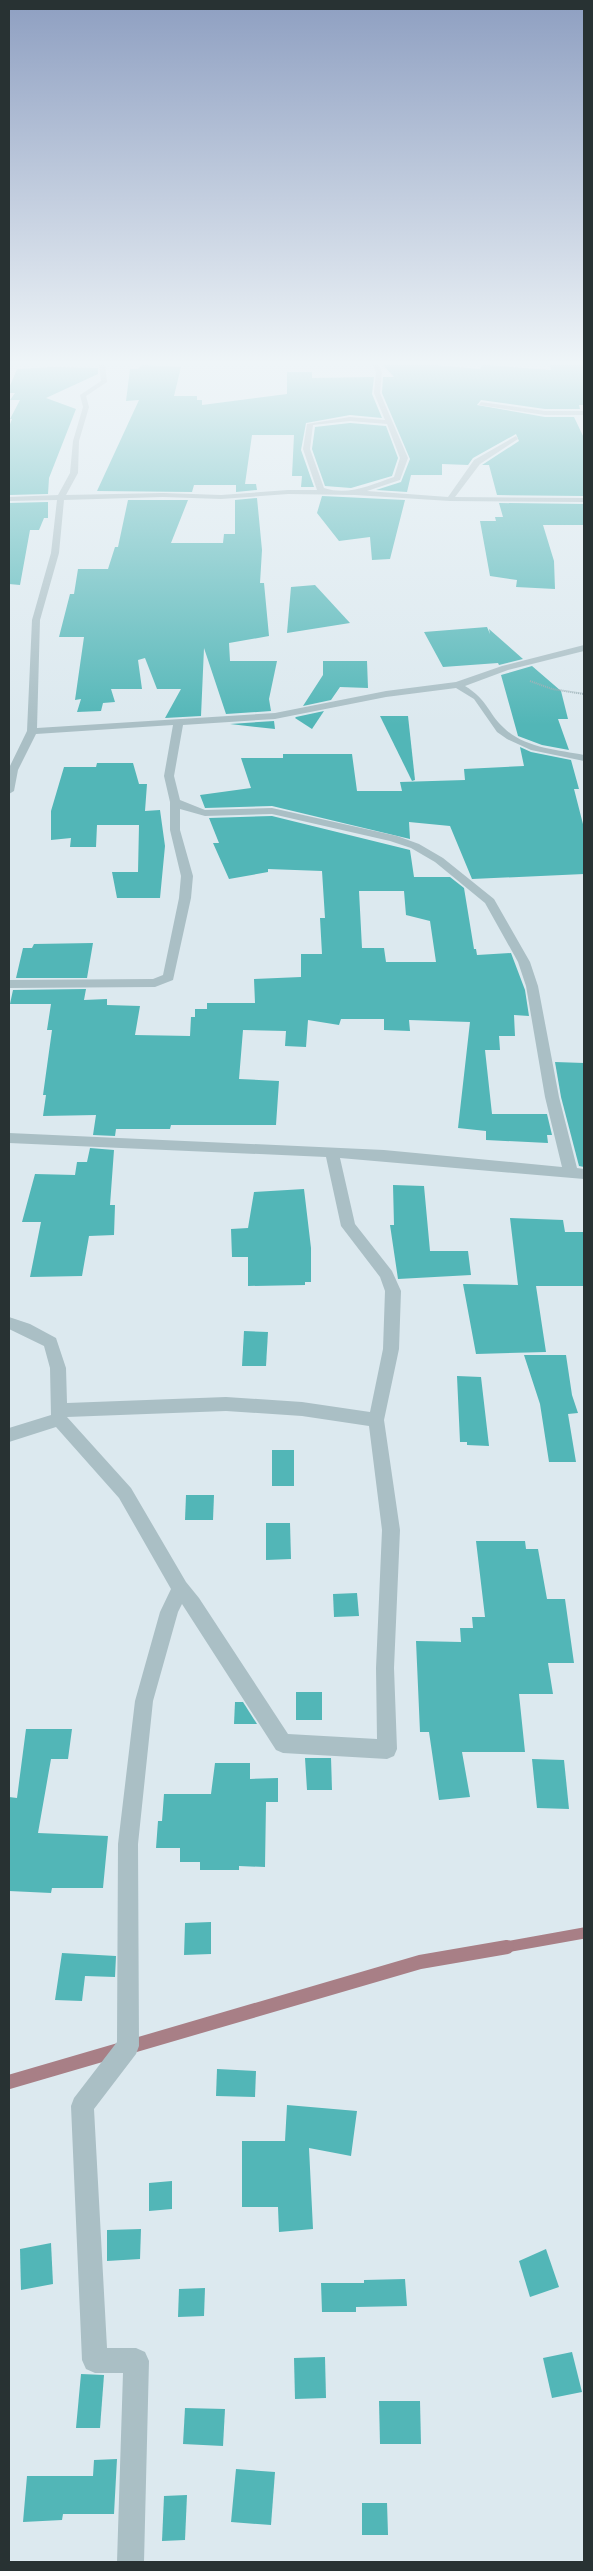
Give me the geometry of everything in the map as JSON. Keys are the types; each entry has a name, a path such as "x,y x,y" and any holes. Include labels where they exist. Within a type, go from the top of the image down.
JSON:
{"street":[{"path":"9,790 13,770 32,731 36,620 55,554 61,497 68,485"},
{"path":"321,485 320,489 334,494"},
{"path":"355,493 377,485"},
{"path":"450,499 461,485"},
{"path":"9,500 163,495 221,497 288,492 355,493 450,499 584,500"},
{"path":"32,731 275,716 329,707 386,694 458,685 505,668 584,648"},
{"path":"458,685 477,697 500,730 510,737 534,748 584,758"},
{"path":"9,984 155,983 169,977 185,898 186,876 175,830 175,802 169,776 178,723"},
{"path":"9,1138 332,1152 578,1174 552,1097 532,986 524,962 490,901 439,860 415,846 393,838 272,811 205,814 188,809 175,802"},
{"path":"9,1323 25,1328 51,1342 58,1368 59,1415 125,1493 180,1588 193,1604 283,1743 387,1749 385,1668 390,1530 376,1420 391,1350 394,1311 393,1291 387,1275 348,1226 332,1152"},
{"path":"9,1435 59,1415 226,1404 302,1409 376,1420"},
{"path":"131,2562 136,2361 94,2360 82,2106 128,2046 128,1844 143,1711 169,1612 180,1588"}],"path":[{"path":"505,668 540,686 584,694"}],"building":[{"path":"9,485 49,485 48,494 9,495"},
{"path":"100,485 256,485 257,490 236,492 236,485 194,485 192,492 97,491"},
{"path":"301,485 313,485 314,487 301,487"},
{"path":"325,485 361,485 351,488"},
{"path":"392,485 409,485 407,492 376,490"},
{"path":"494,485 584,485 584,496 497,495"},
{"path":"322,496 405,500 390,559 372,560 370,537 339,541 317,513"},
{"path":"257,498 262,550 260,583 264,583 269,636 229,643 230,661 277,661 269,699 271,711 226,714 204,648 201,716 165,718 181,689 157,689 145,658 138,660 142,689 111,689 115,702 103,703 101,711 77,712 81,699 75,700 84,637 59,637 70,594 74,594 78,569 108,569 115,547 118,547 128,500 188,500 171,543 223,543 224,534 235,534 235,500"},
{"path":"48,502 48,518 44,518 39,530 30,530 20,585 9,584 9,503"},
{"path":"499,503 584,504 584,525 543,525 554,561 555,589 516,587 517,580 490,576 480,521 496,521 495,517 503,517"},
{"path":"315,585 350,623 287,633 291,587"},
{"path":"487,627 490,634 489,629 523,659 499,665 498,663 443,667 424,632"},
{"path":"323,661 367,661 368,688 340,687 331,700 303,706 323,675"},
{"path":"532,666 561,691 568,719 558,719 569,750 542,745 518,736 501,675"},
{"path":"324,711 312,729 295,718 296,717"},
{"path":"380,716 408,716 415,780 412,781"},
{"path":"274,721 275,729 230,724"},
{"path":"520,747 531,752 571,760 579,789 574,789 584,828 584,874 472,879 450,826 409,822 410,839 272,806 205,808 200,795 251,788 241,758 283,758 283,754 352,754 357,791 402,791 400,782 465,780 464,769 524,766"},
{"path":"97,763 133,763 139,784 147,784 145,811 160,810 165,846 160,898 117,898 112,872 138,872 139,825 97,825 96,847 70,847 71,838 51,840 51,811 64,767 96,767"},
{"path":"272,816 410,850 414,877 450,877 464,888 474,949 476,949 477,955 511,953 525,990 529,1016 514,1015 515,1036 499,1036 500,1050 485,1050 492,1114 547,1114 552,1135 547,1135 548,1143 486,1140 486,1131 458,1128 470,1022 409,1020 410,1031 384,1030 384,1019 341,1019 339,1025 308,1020 306,1047 285,1046 286,1031 243,1030 239,1079 279,1081 276,1125 171,1125 170,1129 116,1129 115,1136 93,1135 96,1115 43,1116 46,1095 43,1095 52,1030 47,1030 51,1004 10,1004 13,990 86,989 84,1000 107,999 107,1005 140,1006 135,1035 190,1036 191,1017 195,1017 195,1009 207,1009 207,1003 255,1003 254,979 301,977 301,954 322,954 320,918 325,918 322,871 268,869 268,872 229,879 213,843 219,843 209,818","holes":["359,891 404,891 406,915 430,921 436,962 386,962 384,948 362,948"]},
{"path":"93,943 87,978 16,978 23,948 32,948 34,944"},
{"path":"555,1062 584,1063 584,1167 579,1166 561,1097"},
{"path":"90,1148 114,1150 110,1205 115,1205 114,1235 89,1236 82,1276 30,1277 41,1222 22,1222 35,1174 75,1175 77,1162 87,1162"},
{"path":"393,1185 424,1186 430,1251 468,1251 471,1275 398,1279 390,1225 394,1225"},
{"path":"304,1189 311,1248 311,1282 305,1282 305,1285 248,1286 248,1257 232,1257 231,1229 248,1228 254,1192"},
{"path":"510,1218 563,1220 565,1232 584,1232 584,1286 536,1286 546,1352 476,1354 463,1284 518,1285"},
{"path":"244,1331 268,1332 266,1366 242,1366"},
{"path":"524,1355 566,1355 572,1395 578,1413 568,1414 576,1462 549,1462 540,1404"},
{"path":"457,1376 481,1377 489,1446 467,1445 467,1442 460,1442"},
{"path":"272,1450 294,1450 294,1486 272,1486"},
{"path":"186,1495 214,1495 213,1520 185,1520"},
{"path":"266,1523 290,1523 291,1559 266,1560"},
{"path":"476,1541 525,1541 526,1549 538,1549 547,1599 565,1599 574,1663 548,1663 553,1694 519,1694 525,1752 462,1752 470,1797 439,1800 429,1732 420,1732 416,1641 461,1642 460,1628 473,1628 472,1617 485,1617"},
{"path":"357,1593 359,1616 334,1617 333,1594"},
{"path":"296,1692 322,1692 322,1720 296,1720"},
{"path":"235,1702 243,1702 257,1724 234,1724"},
{"path":"26,1729 72,1729 68,1759 51,1759 38,1833 108,1836 103,1888 52,1888 51,1893 9,1891 9,1797 17,1798"},
{"path":"305,1758 331,1758 332,1790 307,1790"},
{"path":"532,1759 564,1760 569,1809 537,1808"},
{"path":"215,1763 250,1763 250,1779 278,1778 278,1802 266,1802 265,1867 239,1866 239,1870 200,1870 200,1862 180,1862 180,1848 156,1848 158,1821 162,1821 164,1794 211,1794"},
{"path":"211,1922 211,1954 184,1955 185,1923"},
{"path":"62,1953 116,1956 115,1977 85,1976 82,2001 55,2000"},
{"path":"217,2069 256,2071 255,2097 216,2096"},
{"path":"287,2105 357,2111 351,2156 309,2148 313,2229 279,2232 278,2207 242,2207 242,2141 285,2141"},
{"path":"172,2181 172,2209 149,2211 149,2183"},
{"path":"141,2229 140,2259 107,2261 107,2230"},
{"path":"51,2243 53,2284 21,2290 20,2249"},
{"path":"546,2249 559,2287 530,2297 519,2261"},
{"path":"405,2279 407,2306 356,2307 356,2312 322,2312 321,2283 364,2283 364,2280"},
{"path":"205,2288 204,2316 178,2317 179,2289"},
{"path":"572,2352 582,2392 552,2398 543,2358"},
{"path":"325,2357 326,2398 295,2399 294,2358"},
{"path":"81,2374 104,2375 100,2428 76,2428"},
{"path":"379,2401 420,2401 421,2444 380,2444"},
{"path":"185,2408 225,2409 223,2446 183,2444"},
{"path":"117,2459 114,2514 63,2514 62,2520 23,2522 27,2476 93,2476 94,2460"},
{"path":"236,2469 275,2472 271,2525 231,2522"},
{"path":"187,2495 185,2540 162,2541 164,2496"},
{"path":"362,2503 387,2503 388,2535 362,2535"}],"waterway":[{"path":"500,1948 584,1933"},
{"path":"9,2082 420,1962 507,1947"}]}
